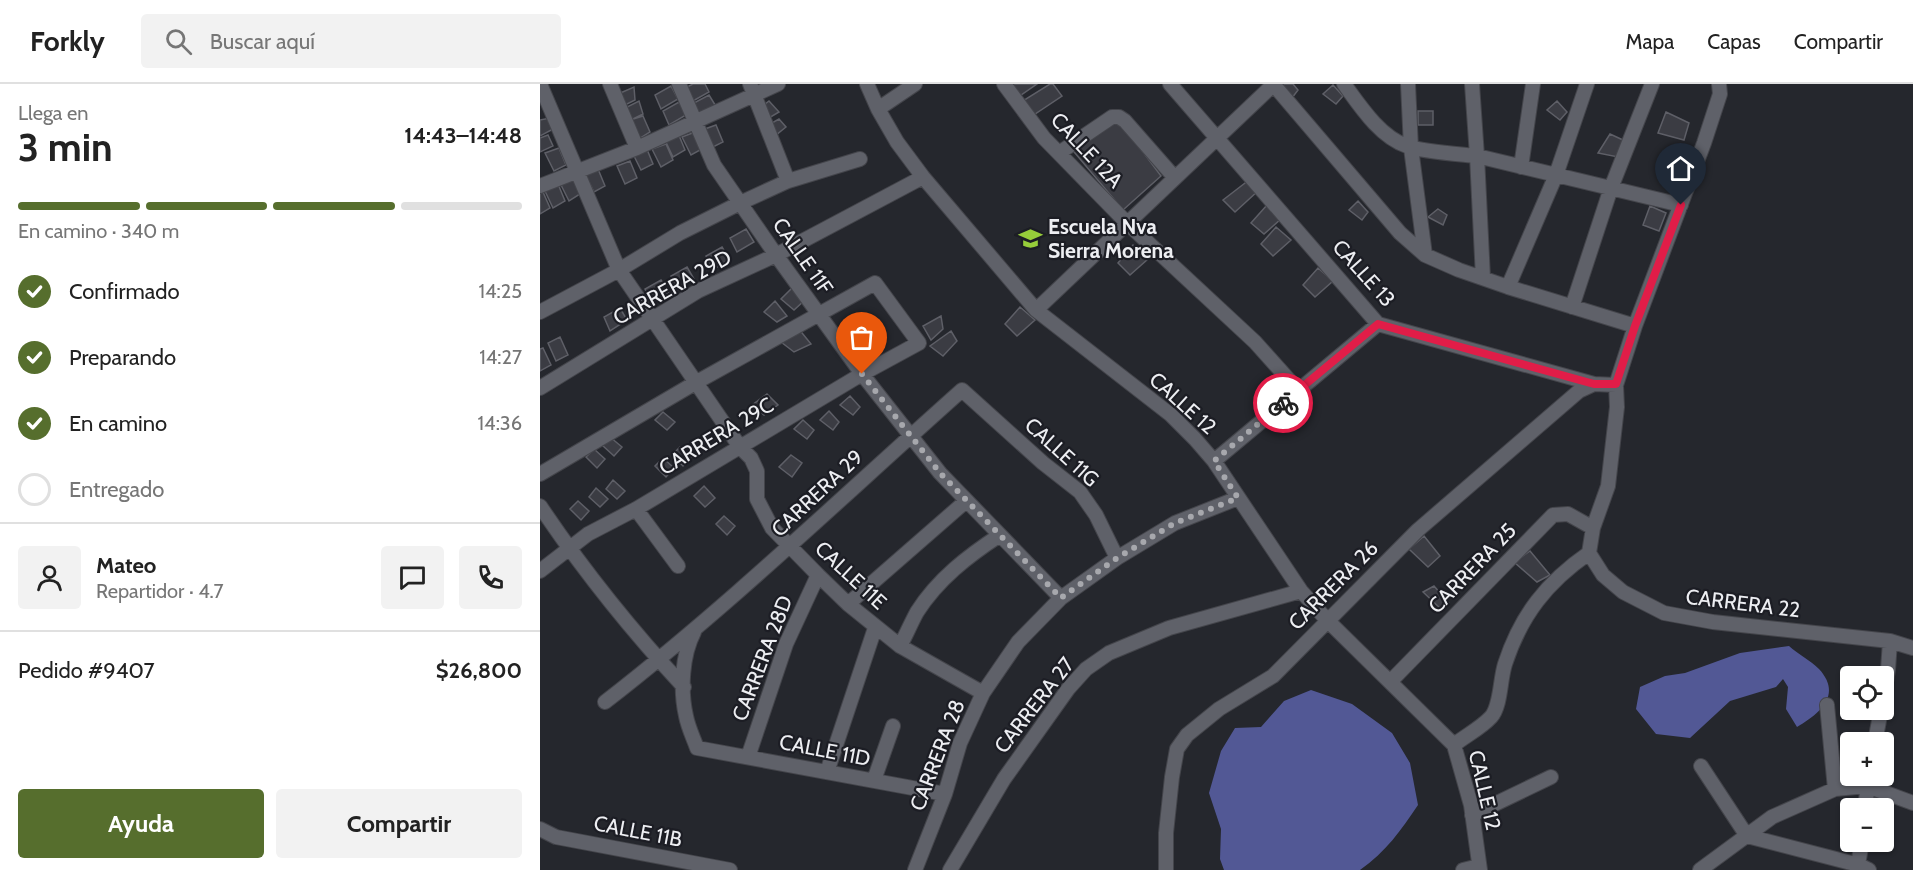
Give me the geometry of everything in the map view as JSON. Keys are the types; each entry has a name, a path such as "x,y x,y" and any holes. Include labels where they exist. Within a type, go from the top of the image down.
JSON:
{"street":[{"name":"CALLE 11E","path":"540,84 619,270 740,447 752,458 757,471 758,499 772,528 875,628 900,646 983,693"},
{"path":"610,84 637,148"},
{"name":"CALLE 11F","path":"679,84 714,165 862,374 940,473 1061,598"},
{"path":"540,186 694,123 752,90 778,84"},
{"name":"CALLE 12","path":"867,84 897,142 923,177 1036,310 1172,416 1195,439 1214,461 1301,591 1327,620 1454,745 1472,815 1480,868"},
{"path":"878,109 915,84"},
{"name":"CALLE 12A","path":"1004,84 1044,138 1127,223 1255,342 1298,390"},
{"name":"CALLE 13","path":"1170,84 1378,324 1594,384"},
{"path":"1036,310 1273,84 1400,233 1425,255 1508,287 1635,326"},
{"path":"1344,84 1384,132 1406,146 1477,156 1681,205"},
{"path":"1408,84 1412,148 1425,255"},
{"path":"1472,84 1483,278"},
{"path":"1521,167 1533,84"},
{"path":"1508,287 1556,175 1587,84"},
{"path":"1572,307 1611,188 1652,84"},
{"path":"1454,745 1491,717 1495,709 1504,665 1528,612 1566,569 1589,553 1593,528 1608,486 1617,406 1616,384 1720,94 1719,84"},
{"path":"752,90 788,181"},
{"path":"1059,153 1112,117 1119,117 1175,178"},
{"path":"540,312 740,203 788,181 860,159"},
{"name":"CARRERA 29D","path":"540,388 698,291 776,255 923,177"},
{"name":"CARRERA 29C","path":"540,571 568,548 612,520 636,509 862,374 919,344 875,283 818,314"},
{"path":"540,474 818,314"},
{"path":"1214,461 1378,324"},
{"path":"1594,384 1616,384"},
{"name":"CARRERA 26","path":"1166,870 1166,833 1172,777 1177,749 1187,735 1219,709 1273,676 1418,530 1572,397 1594,384"},
{"name":"CARRERA 29","path":"605,702 659,660 790,547 962,390"},
{"name":"CALLE 11G","path":"962,390 1043,463 1080,492 1096,514 1117,558"},
{"name":"CARRERA 28","path":"915,870 945,794 960,743 983,693 1018,642 1061,598 1117,558 1175,523 1238,498"},
{"path":"848,604 966,501"},
{"path":"540,506 568,548 659,660 684,687"},
{"path":"636,509 678,566"},
{"name":"CARRERA 25","path":"1390,682 1553,515 1568,514 1593,528"},
{"path":"900,646 917,612 940,582 968,556 1000,535"},
{"name":"CARRERA 22","path":"1589,553 1602,575 1623,592 1664,613 1713,622 1890,641 1913,648"},
{"name":"CARRERA 28D","path":"748,757 786,644 818,575"},
{"name":"CARRERA 27","path":"950,870 1004,779 1068,689 1086,669 1109,653 1169,628 1301,591"},
{"name":"CARRERA 29","path":"697,747 686,716 684,657 698,625"},
{"path":"827,772 875,628"},
{"path":"1888,666 1890,641"},
{"path":"1827,705 1835,789"},
{"path":"874,780 893,726"},
{"name":"CALLE 11D","path":"697,747 945,794"},
{"path":"1701,766 1747,836 1862,868 1862,852"},
{"path":"1472,815 1551,777"},
{"path":"1700,870 1772,817 1835,789 1847,786"},
{"path":"1878,786 1913,803"},
{"name":"CALLE 11B","path":"540,829 556,837 730,870"},
{"path":"1463,870 1480,868"}],"shaded area":[{"path":"1789,646 1819,669 1829,687 1825,703 1820,710 1797,727 1786,709 1788,687 1783,679 1776,687 1730,701 1690,738 1656,734 1636,709 1640,687 1665,676 1685,673 1740,653"},
{"path":"1311,690 1352,704 1392,733 1410,763 1418,805 1385,848 1360,870 1224,870 1220,859 1221,829 1209,793 1221,751 1235,728 1261,727 1284,701"}],"building":[{"path":"693,84 705,84 709,92 693,101 685,88"},
{"path":"1007,84 1037,84 1021,95"},
{"path":"1053,84 1062,96 1035,114 1021,102"},
{"path":"1283,84 1293,84 1298,90 1292,98 1279,88"},
{"path":"1333,85 1343,96 1336,104 1323,94"},
{"path":"671,86 678,99 661,109 655,95"},
{"path":"634,87 635,100 623,106 618,94"},
{"path":"709,95 717,108 700,117 692,104"},
{"path":"639,101 643,114 631,120 625,108"},
{"path":"769,101 779,112 769,118 764,105"},
{"path":"1557,101 1567,112 1560,120 1547,110"},
{"path":"679,102 686,115 669,125 663,111"},
{"path":"1418,111 1433,111 1433,125 1418,125"},
{"path":"1666,112 1689,123 1684,140 1658,133"},
{"path":"643,116 650,132 639,139 630,120"},
{"path":"1117,117 1161,176 1123,210 1069,146"},
{"path":"550,118 553,129 540,136 540,120"},
{"path":"779,119 786,127 776,135 770,124"},
{"path":"716,125 723,142 711,148 702,130"},
{"path":"695,132 702,149 691,155 682,137"},
{"path":"678,133 685,150 673,157 664,138"},
{"path":"1610,134 1623,140 1618,157 1598,153"},
{"path":"548,135 553,146 540,152 540,138"},
{"path":"666,144 673,160 661,167 652,149"},
{"path":"646,147 653,164 641,170 632,152"},
{"path":"559,148 566,165 554,171 545,153"},
{"path":"1671,149 1684,156 1680,172 1659,168"},
{"path":"630,161 637,178 625,184 617,166"},
{"path":"598,169 605,186 594,192 585,174"},
{"path":"573,178 580,194 569,201 560,183"},
{"path":"1249,180 1259,190 1235,212 1223,200"},
{"path":"558,184 565,201 553,208 544,189"},
{"path":"543,192 550,208 540,214 540,193"},
{"path":"1358,201 1368,212 1362,220 1349,210"},
{"path":"1267,205 1282,218 1264,234 1251,223"},
{"path":"1650,206 1666,213 1659,231 1643,225"},
{"path":"1438,209 1447,215 1443,225 1428,217"},
{"path":"1276,227 1291,240 1273,256 1261,244"},
{"path":"746,229 754,242 737,252 730,238"},
{"path":"1133,245 1148,259 1130,275 1118,263"},
{"path":"722,247 729,259 713,270 706,256"},
{"path":"687,267 694,279 678,290 671,276"},
{"path":"1318,268 1333,281 1315,297 1303,285"},
{"path":"661,280 669,293 652,303 645,289"},
{"path":"793,287 806,299 794,310 781,299"},
{"path":"775,301 787,316 777,322 764,312"},
{"path":"1020,307 1035,320 1017,336 1005,324"},
{"path":"620,308 627,320 610,331 604,317"},
{"path":"941,316 943,329 931,340 923,326"},
{"path":"798,328 811,344 794,352 781,342"},
{"path":"951,331 957,341 943,356 930,346"},
{"path":"560,337 568,355 556,361 548,343"},
{"path":"543,348 551,365 540,371 540,349"},
{"path":"767,394 778,405 764,415 752,405"},
{"path":"850,396 860,407 853,415 840,405"},
{"path":"829,411 839,422 833,430 820,420"},
{"path":"663,412 675,422 667,430 655,420"},
{"path":"803,420 814,430 807,439 794,429"},
{"path":"610,437 622,447 614,456 602,445"},
{"path":"680,447 691,457 683,466 672,455"},
{"path":"594,449 605,459 597,468 586,457"},
{"path":"791,455 802,463 792,477 779,467"},
{"path":"663,458 674,468 666,477 655,466"},
{"path":"613,480 625,491 617,499 606,489"},
{"path":"704,486 715,498 705,507 694,496"},
{"path":"596,488 608,499 600,507 589,497"},
{"path":"578,501 589,511 581,520 570,509"},
{"path":"724,516 735,526 727,535 716,524"},
{"path":"1424,536 1440,556 1428,567 1409,549"},
{"path":"1530,551 1550,575 1537,582 1514,562"},
{"path":"1434,586 1449,603 1442,610 1423,592"}],"way so far":[{"path":"862,374 940,473 1061,598 1117,558 1175,523 1238,498 1214,461 1283,403"}],"place":[{"name":"Escuela Nva Sierra Morena","path":"1030,238"}],"route":[{"path":"1283,403 1378,324 1594,384 1616,384 1635,326 1681,205"}]}
